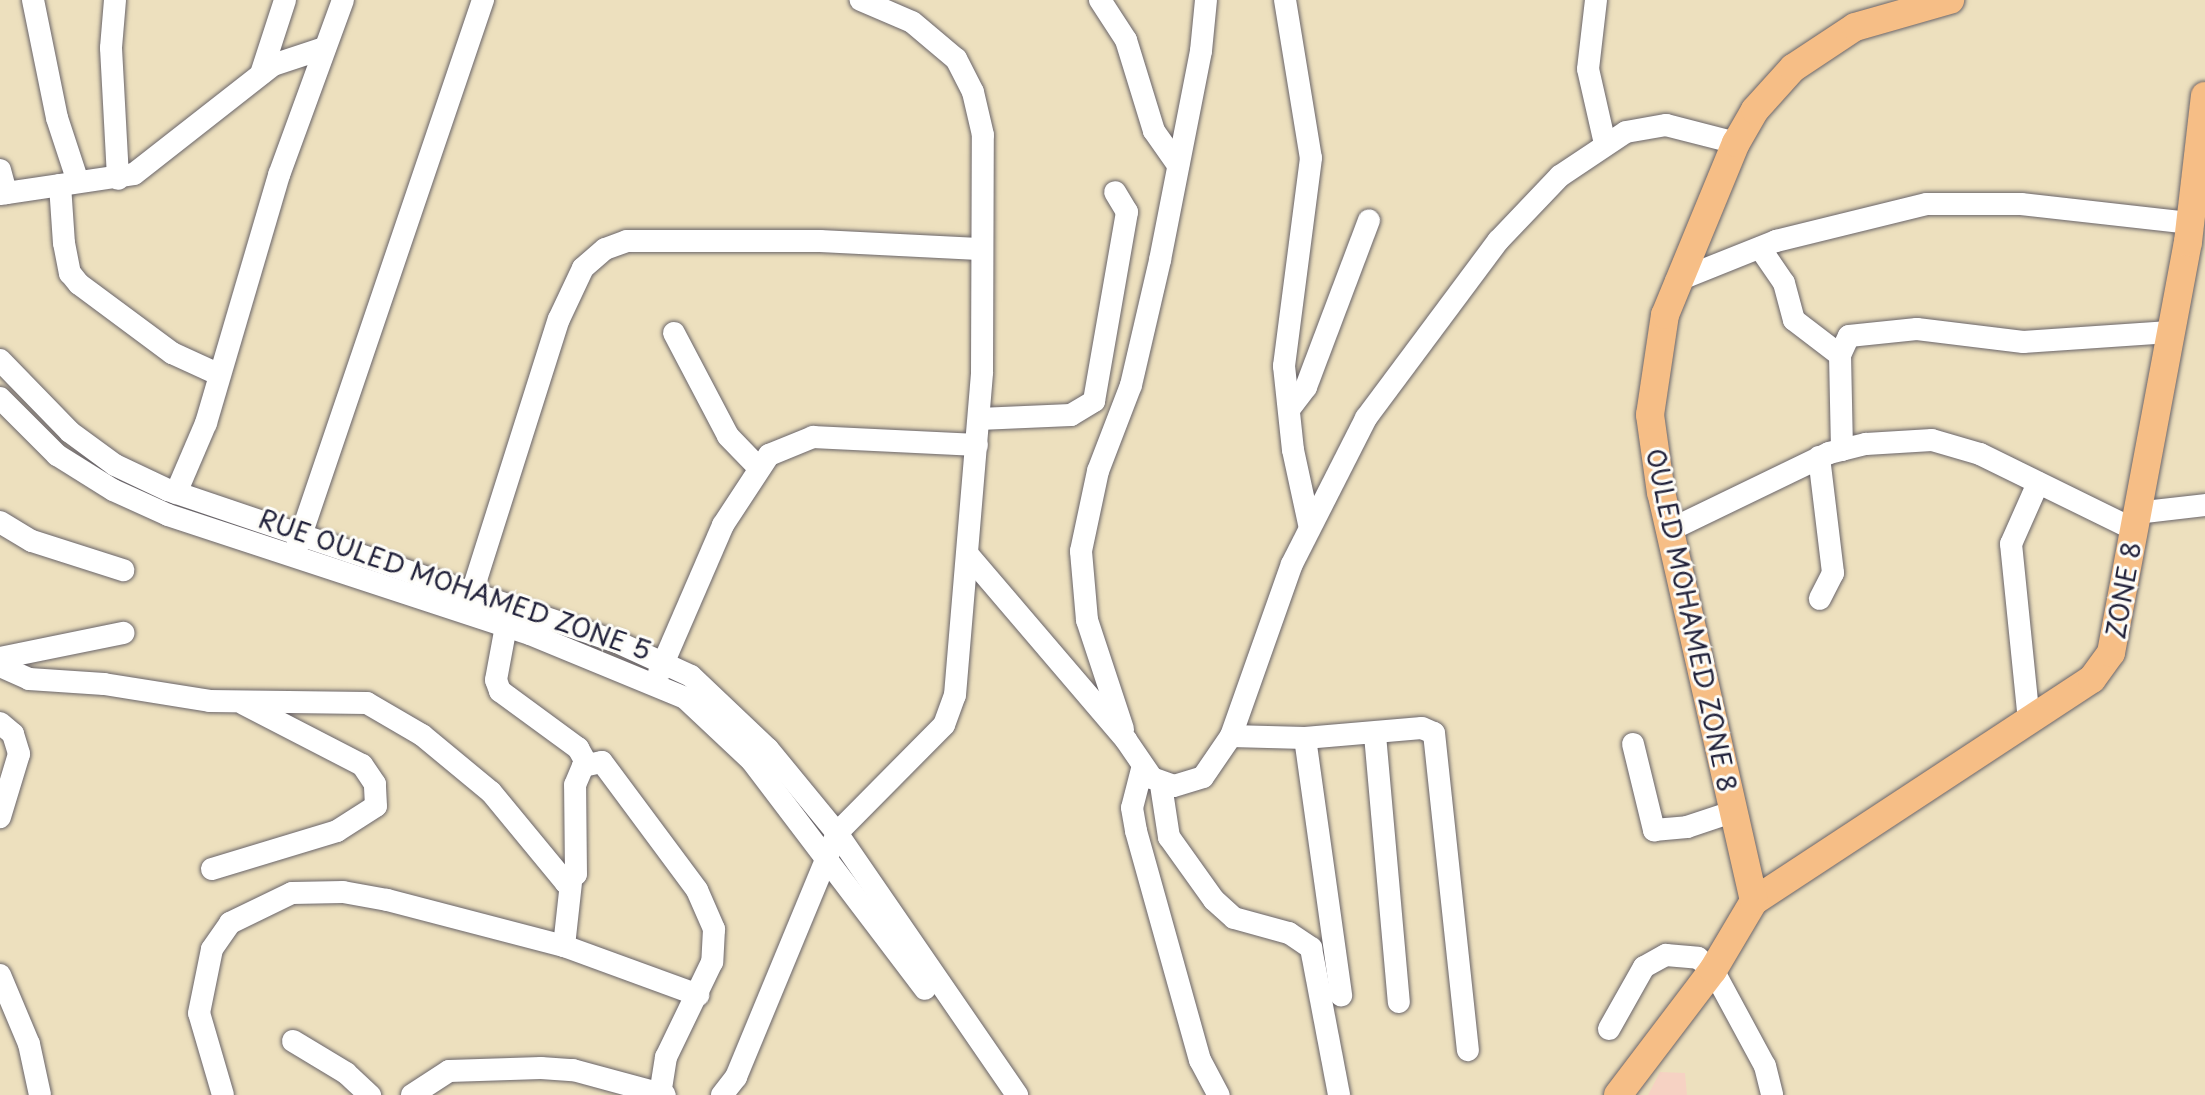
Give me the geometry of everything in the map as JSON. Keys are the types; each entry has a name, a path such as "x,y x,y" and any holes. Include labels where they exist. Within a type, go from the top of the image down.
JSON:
{"main road":[{"name":"OULED MOHAMED ZONE 8","path":"1754,901 1672,529 1661,493 1650,415 1654,364 1676,281 1736,143 1755,110 1793,68 1828,43 1898,12 1950,0"},
{"name":"ZONE 8","path":"1754,901 2092,679 2111,653 2170,332 2194,225 2205,96"},
{"path":"1618,1095 1713,970 1754,901"}],"street":[{"path":"33,0 69,183 64,243 70,273 79,284 172,353 218,374"},
{"path":"115,0 111,48 118,179"},
{"path":"261,74 285,0"},
{"path":"176,493 206,423 279,175 343,0"},
{"path":"722,1095 736,1077 837,833 951,712 969,556 979,419 983,135 969,80 933,36 889,9 861,0"},
{"path":"1100,0 1126,40 1154,131 1178,165"},
{"path":"1206,0 1178,165 1135,370 1098,471 1081,551 1087,620 1126,740 1142,769 1161,785 1169,837 1214,900 1234,918 1289,933 1311,948 1339,1095"},
{"path":"1285,0 1311,158 1288,305 1284,366 1291,407 1293,450 1309,524"},
{"path":"1596,0 1588,69 1605,144"},
{"path":"298,546 484,1"},
{"path":"0,170 3,193 118,179 171,149 261,74 294,54 324,48"},
{"path":"1161,785 1203,777 1231,736 1309,524 1366,418 1461,287 1560,176 1626,132 1666,125 1736,143"},
{"path":"979,419 1056,417 1084,411 1094,401 1127,212 1115,192"},
{"path":"1676,281 1834,223 1927,204 2021,204 2194,225"},
{"path":"1291,407 1306,387 1369,220"},
{"path":"469,602 559,319 583,268 605,249 627,241 820,241 979,249"},
{"path":"1760,248 1784,283 1794,320 1840,355"},
{"path":"1842,450 1840,355 1849,336 1902,329 2011,342 2170,332"},
{"path":"674,333 728,436 757,466"},
{"name":"RUE OULED MOHAMED ZONE 5","path":"0,360 70,432 115,465 298,546"},
{"name":"RUE OULED MOHAMED ZONE 5","path":"0,398 57,455 113,490 168,515 298,546 665,661 691,676 768,749 837,833 1017,1095"},
{"path":"655,681 723,525 757,466 790,443 813,437 977,445"},
{"path":"1672,529 1819,457 1842,450 1932,440 1958,445 2038,483 2134,521 2205,505"},
{"path":"1819,457 1833,573 1820,599"},
{"path":"2029,721 2011,544 2038,483"},
{"path":"0,522 32,541 123,570"},
{"path":"969,556 1126,740"},
{"name":"RUE OULED MOHAMED ZONE 5","path":"469,602 506,626 655,681 716,723 752,761 876,922 999,1095"},
{"path":"506,626 496,680 500,691 578,748 587,764"},
{"path":"0,658 123,633"},
{"path":"0,666 29,679 239,702 367,703 422,735 491,792 556,875 571,883"},
{"path":"212,869 337,831 376,806 375,784 362,765 239,702"},
{"path":"0,723 13,734 19,754 0,817"},
{"path":"1231,736 1305,738 1375,735 1429,728 1434,733 1468,1050"},
{"path":"1375,735 1399,1002"},
{"path":"1305,738 1341,995"},
{"path":"1633,744 1654,830 1732,812"},
{"path":"564,946 571,883 576,874 575,785 587,764"},
{"path":"412,1095 449,1071 541,1068 573,1070 662,1094 666,1057 698,995 716,944 710,913 609,768 587,764"},
{"path":"1142,769 1132,808 1136,831 1200,1060 1219,1095"},
{"path":"223,1095 200,1022 201,997 212,949 224,929 266,901 306,891 343,892 564,946 698,995"},
{"path":"1609,1029 1653,960 1683,955 1698,958 1713,970 1765,1066 1772,1095"},
{"path":"0,975 29,1044 40,1095"},
{"path":"293,1041 346,1073 370,1095"}],"shaded area":[{"path":"1660,1072 1685,1073 1687,1095 1648,1095"}]}
